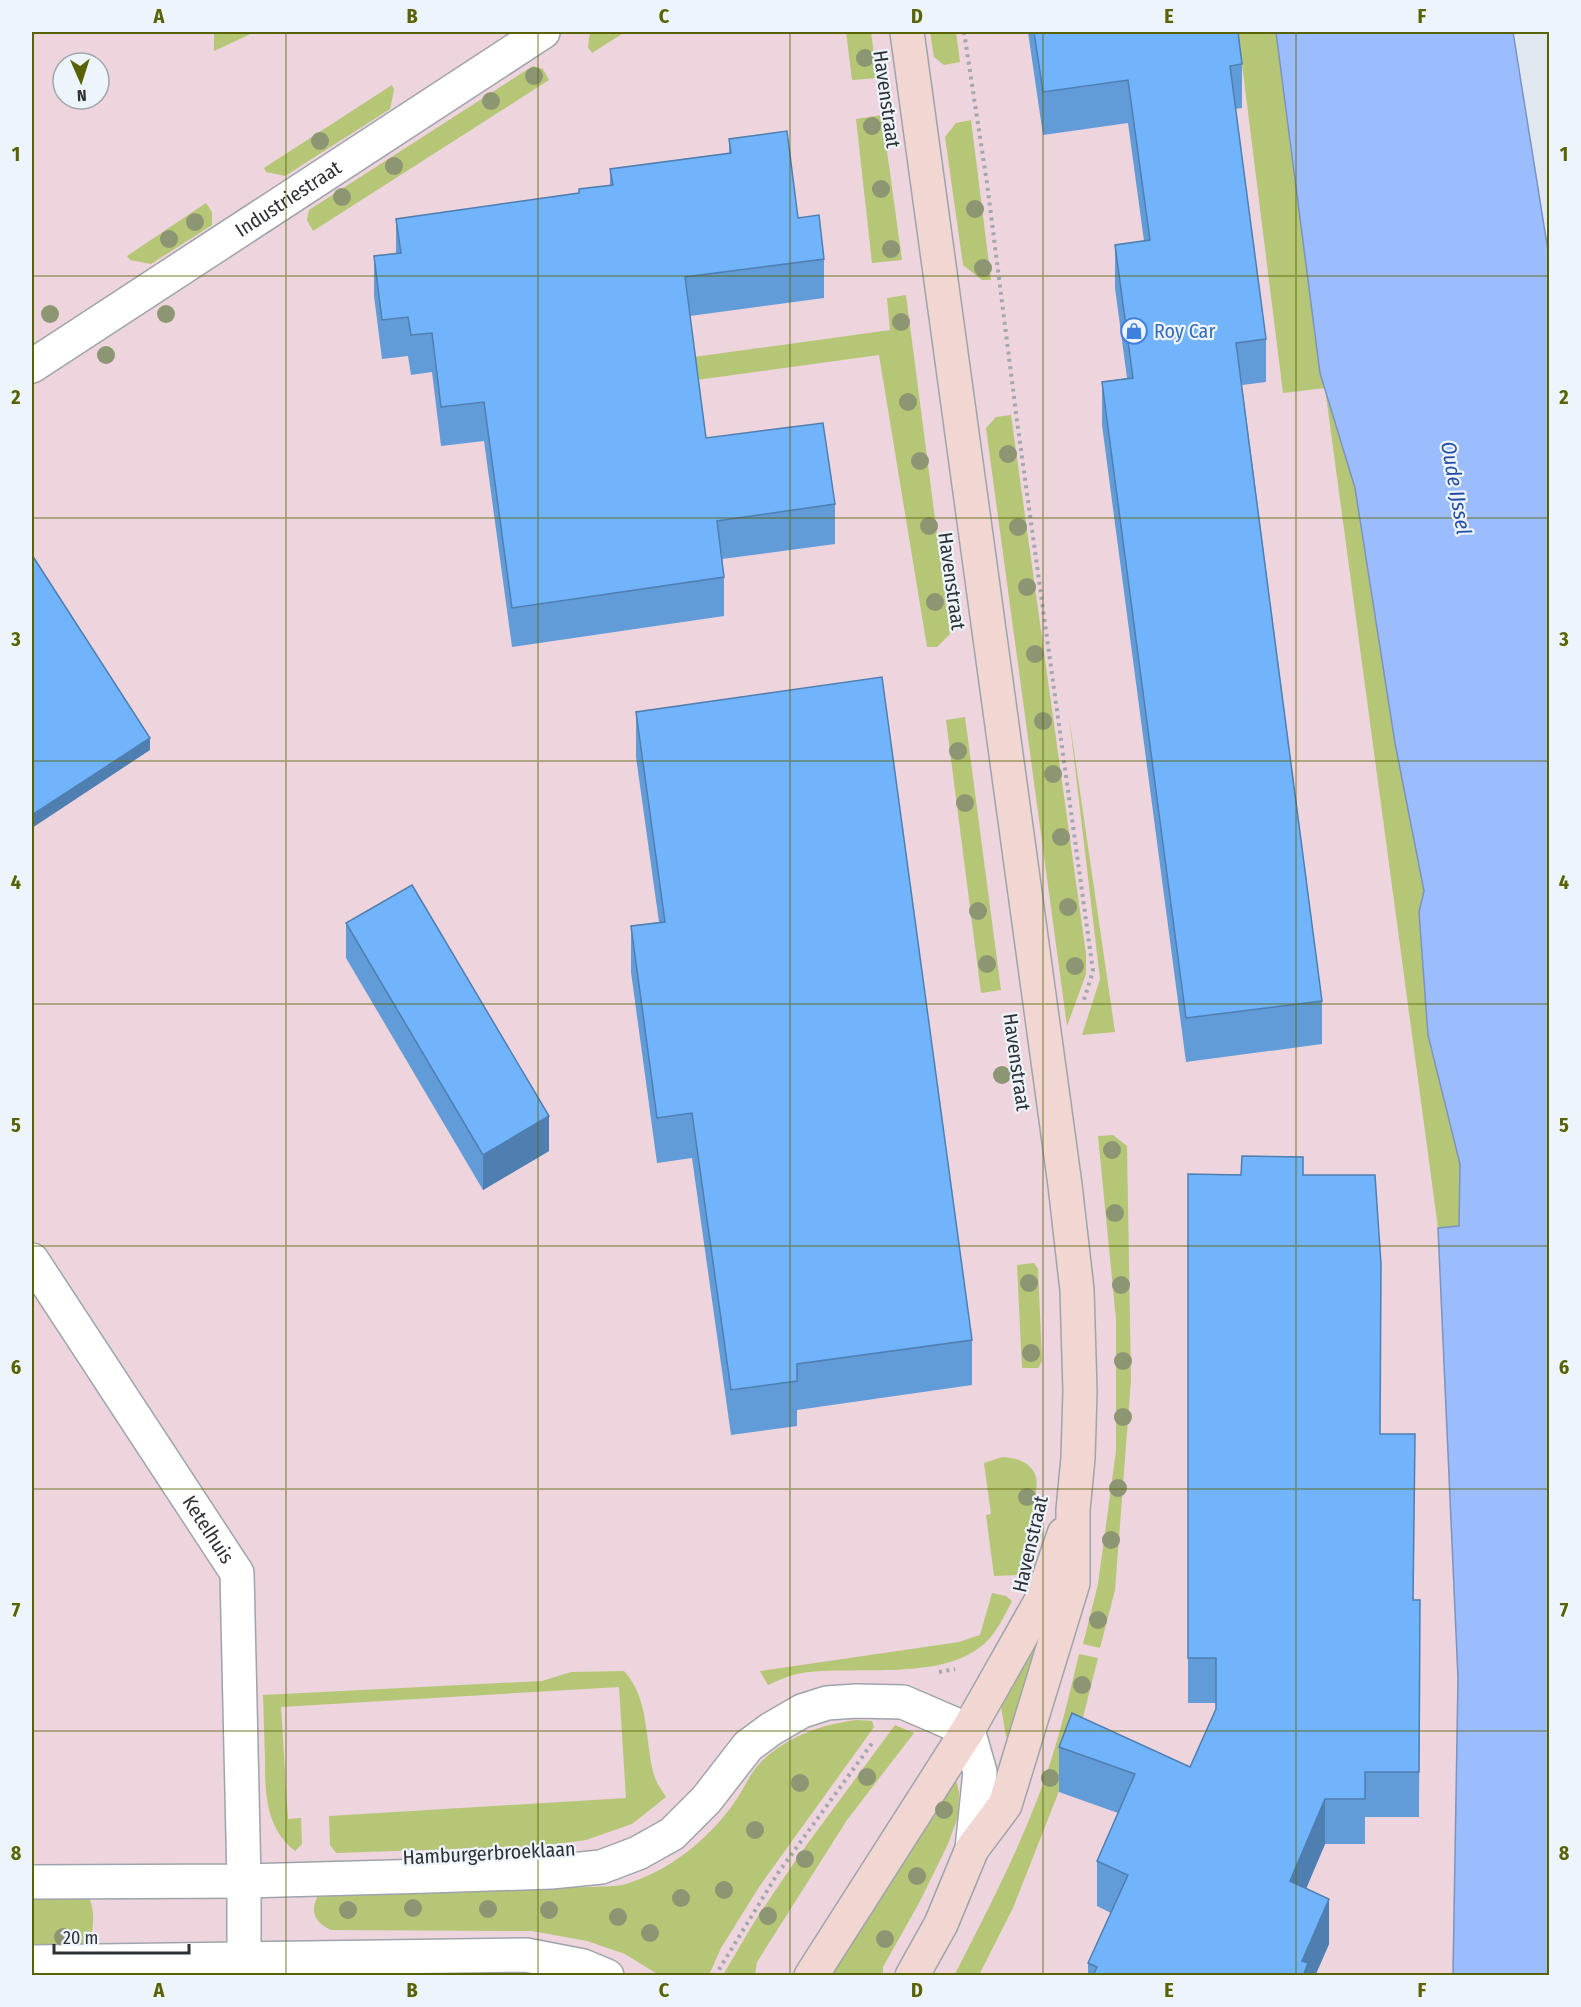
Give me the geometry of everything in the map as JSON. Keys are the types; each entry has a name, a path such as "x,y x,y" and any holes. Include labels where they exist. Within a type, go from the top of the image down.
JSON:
{"street":[{"name":"Industriestraat","path":"32,366 543,32"},
{"name":"Havenstraat","path":"907,32 1059,1141 1077,1290 1080,1391 1078,1458 1073,1510 1073,1583 1005,1805 972,1849 941,1924 912,1976"},
{"name":"Ketelhuis","path":"32,1260 237,1573 244,1881"},
{"name":"Havenstraat","path":"811,1976 968,1730 1041,1601 1073,1510"},
{"name":"Hamburgerbroeklaan","path":"32,1882 244,1881 551,1872 601,1867 638,1853 672,1834 706,1800 748,1746 802,1711 827,1703 903,1702 968,1730"},
{"path":"968,1730 980,1772 972,1849"},
{"path":"244,1881 244,1960"},
{"path":"32,1962 526,1955 583,1966 607,1976"}],"path":[{"path":"964,32 980,143"},
{"path":"715,1976 778,1873 903,1702 918,1677 963,1665"}],"shaded area":[{"path":"32,32 1406,32 1549,1975 32,1976"}],"green space":[{"path":"214,32 255,32 214,51"},
{"path":"590,32 625,32 592,53 588,47"},
{"path":"846,32 871,32 877,78 852,80"},
{"path":"930,32 956,32 960,62 944,65 934,57"},
{"path":"1238,32 1276,32 1320,373 1325,388 1283,393"},
{"path":"533,66 543,69 549,80 313,231 307,220 309,210"},
{"path":"392,85 394,90 390,109 285,176 266,172 264,168"},
{"path":"882,115 902,260 872,263 856,119"},
{"path":"971,120 991,280 982,280 963,265 945,137 956,123"},
{"path":"206,203 212,212 212,225 151,264 130,260 127,256"},
{"path":"906,295 950,634 937,647 927,647 879,355 638,388 636,365 890,330 887,298"},
{"path":"1325,391 1355,488 1395,743 1424,891 1419,912 1428,1035 1460,1164 1459,1226 1438,1228"},
{"path":"1011,415 1086,954 1086,974 1067,1026 986,428 996,417"},
{"path":"1069,716 1115,1032 1082,1035 1100,979"},
{"path":"965,717 1001,990 981,993 946,720"},
{"path":"1113,1135 1127,1146 1131,1380 1115,1590 1100,1648 1083,1644 1098,1584 1116,1451 1116,1319 1098,1136"},
{"path":"1034,1263 1038,1269 1042,1361 1038,1368 1022,1368 1017,1265"},
{"path":"1002,1457 1027,1464 1034,1472 1037,1484 1019,1575 994,1576 986,1515 991,1514 984,1463"},
{"path":"992,1593 1006,1596 1012,1601 997,1629 985,1643 967,1655 946,1663 898,1670 802,1673 768,1685 760,1671 959,1642 980,1635"},
{"path":"1043,1632 1016,1738 1006,1737 1000,1700"},
{"path":"1079,1654 1098,1658 1074,1753 1013,1908 979,1975 954,1976 1007,1870 1042,1787 1055,1749"},
{"path":"624,1671 638,1693 645,1719 653,1772 666,1797 632,1824 586,1840 541,1846 336,1853 330,1845 329,1816 626,1798 619,1687 281,1707 288,1819 301,1818 302,1844 295,1851 285,1842 272,1820 265,1783 263,1695 542,1681 571,1672"},
{"path":"857,1720 872,1721 874,1727 759,1887 721,1948 709,1975 659,1975 625,1954 587,1941 532,1931 331,1930 321,1924 315,1916 314,1907 318,1895 335,1890 594,1887 622,1885 642,1878 658,1871 687,1852 713,1829 737,1798 752,1773 769,1755 804,1734 830,1725"},
{"path":"895,1725 914,1733 847,1820 757,1962 755,1975 723,1975 756,1919 800,1854"},
{"path":"955,1776 959,1792 958,1816 948,1844 919,1903 883,1967 883,1975 827,1976"},
{"path":"32,1892 87,1895 92,1906 93,1920 88,1945 32,1956"}],"water":[{"name":"Oude IJssel","path":"1276,32 1513,32 1549,257 1549,1975 1453,1975 1458,1678 1438,1228 1459,1226 1460,1164 1428,1035 1419,912 1424,891 1395,743 1355,488 1320,373"}],"building":[{"path":"1034,32 1238,32 1242,64 1230,66 1266,339 1236,343 1322,1001 1186,1018 1102,382 1133,378 1115,245 1150,240 1128,80 1043,92"},
{"path":"787,131 798,218 819,215 824,259 685,277 706,438 823,423 835,504 717,521 724,577 512,608 484,402 441,407 432,333 411,335 408,317 382,320 374,256 401,253 396,219 579,193 579,189 613,185 610,169 731,153 729,139"},
{"path":"32,555 150,738 32,815"},
{"path":"882,677 972,1340 797,1364 797,1381 731,1390 692,1113 657,1118 631,926 665,922 636,712"},
{"path":"412,885 549,1116 483,1155 346,923"},
{"path":"1242,1156 1303,1157 1303,1175 1375,1175 1381,1264 1380,1434 1415,1434 1413,1600 1420,1600 1419,1772 1365,1772 1365,1799 1325,1799 1290,1881 1329,1899 1302,1961 1308,1963 1303,1976 1093,1976 1097,1967 1088,1963 1128,1875 1097,1861 1135,1774 1059,1747 1072,1713 1190,1767 1216,1709 1216,1658 1188,1658 1188,1174 1241,1175"}],"place":[{"name":"Roy Car","path":"1134,331"}]}
